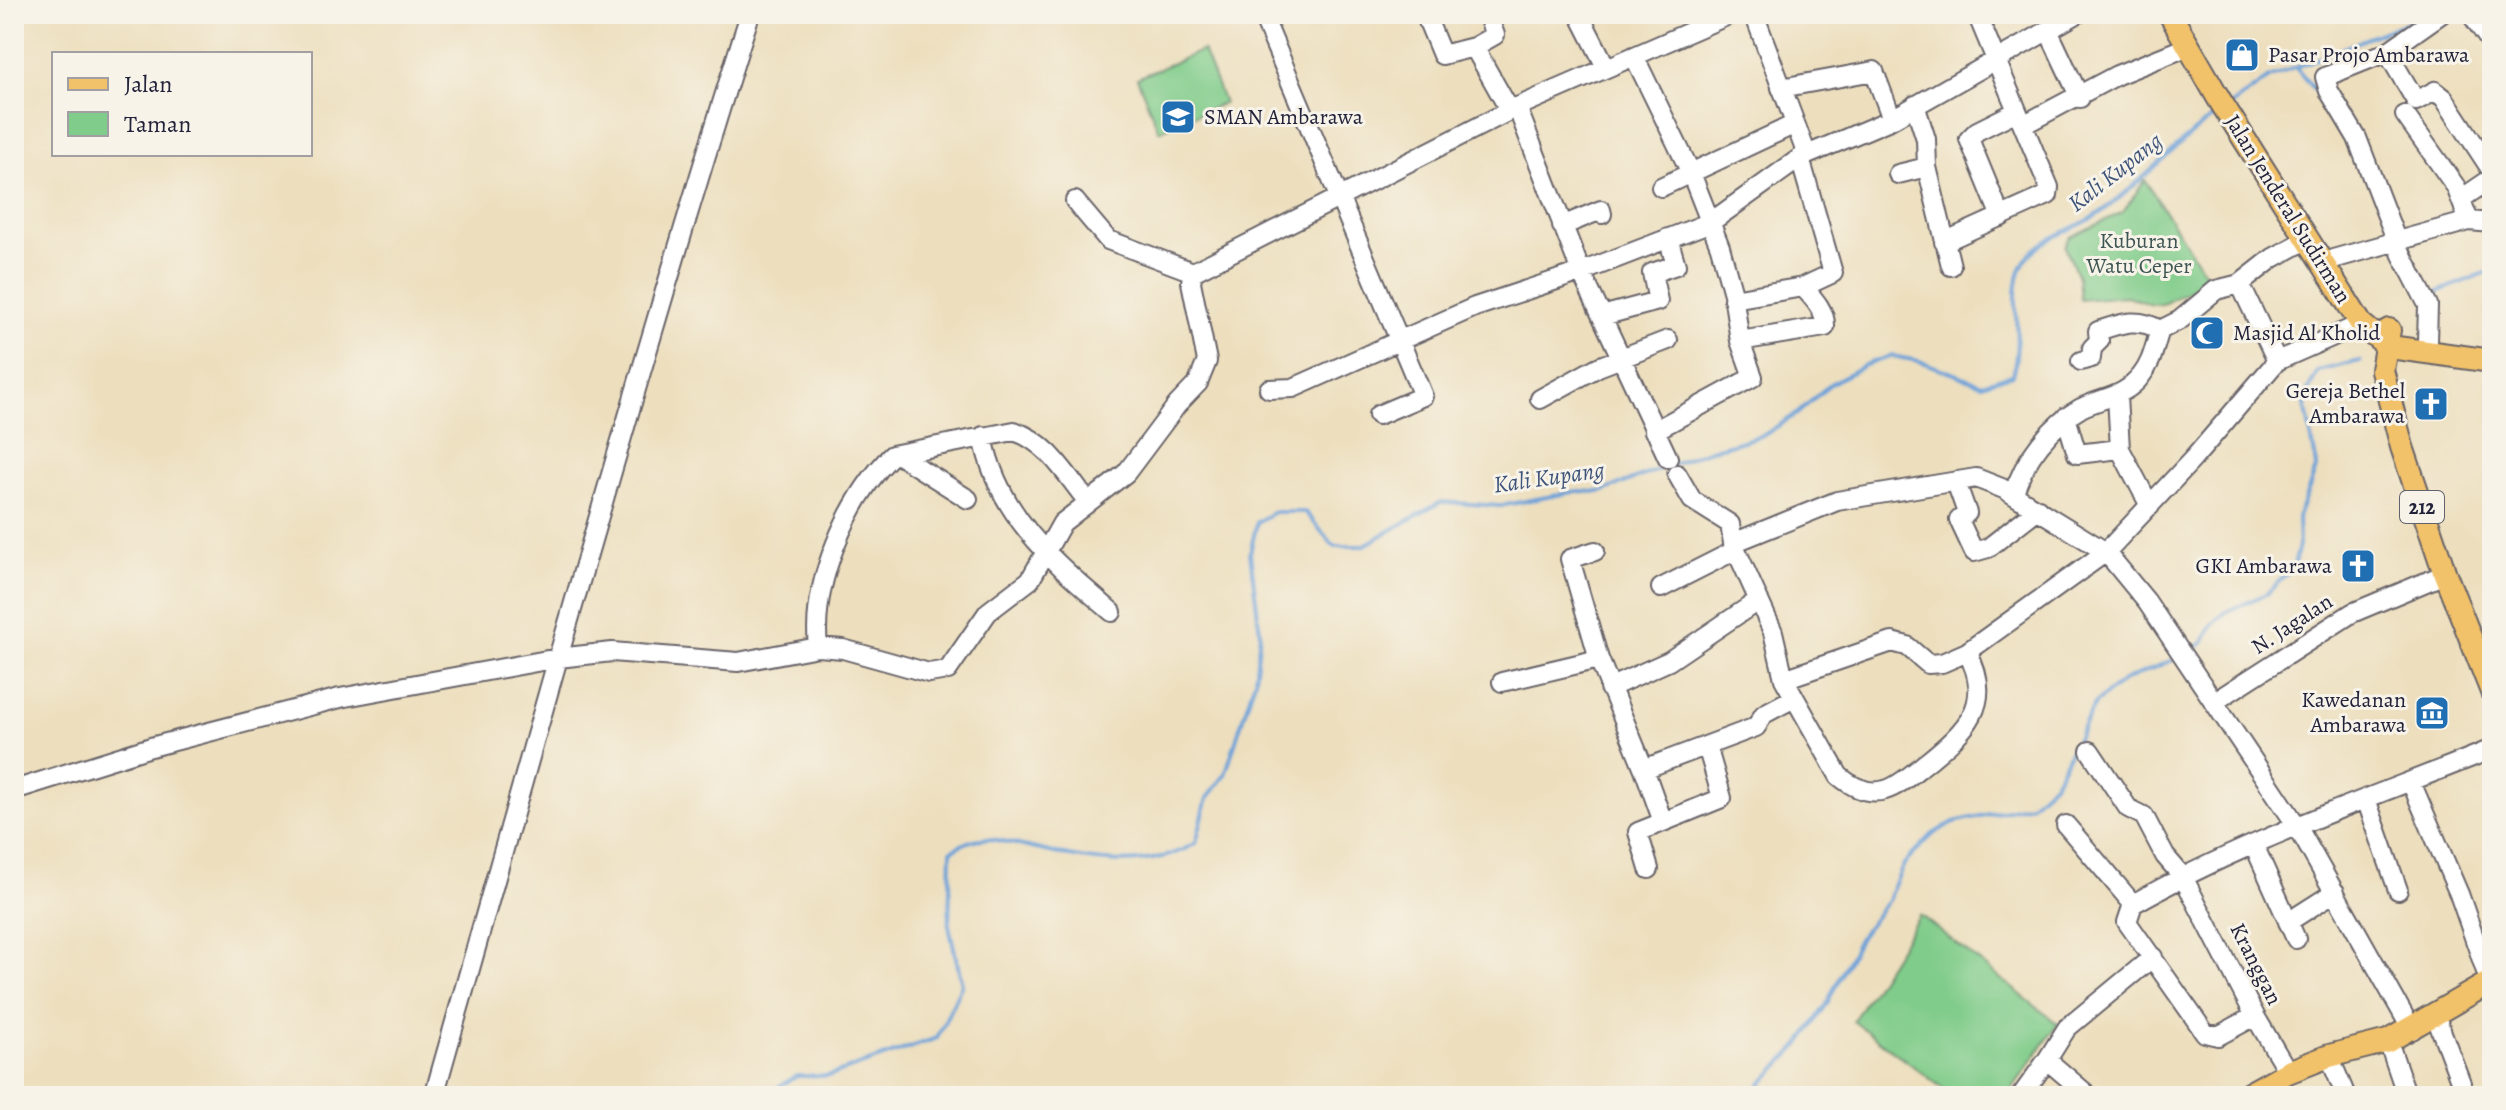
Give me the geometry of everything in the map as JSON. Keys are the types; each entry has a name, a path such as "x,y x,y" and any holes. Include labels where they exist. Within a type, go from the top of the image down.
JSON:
{"main road":[{"name":"Jalan Jenderal Sudirman","path":"2170,14 2386,337 2492,350"},
{"name":"Jalan Jenderal Sudirman","path":"2182,14 2223,95"},
{"name":"Jalan Jenderal Sudirman","path":"2241,123 2306,240 2361,324 2408,350 2492,361"},
{"name":"212","path":"2386,337 2382,370 2393,411 2445,574 2490,682"},
{"path":"2245,1096 2288,1072 2329,1056 2388,1041 2412,1030 2491,982"}],"street":[{"path":"434,1096 609,475 641,383 750,14"},
{"path":"1262,14 1423,396 1378,415"},
{"path":"1425,14 1442,55 1474,47 1495,35 1487,14"},
{"path":"1579,14 1606,67"},
{"path":"1075,201 1108,240 1193,272 1514,109 1634,56 1703,19 1731,14"},
{"path":"1733,299 1803,287 1833,273 1795,124 1754,14"},
{"path":"1944,242 2044,198 2050,191 1977,14"},
{"path":"1269,389 1293,388 1475,307 1581,272 1711,222 1803,157 1892,119 2077,14"},
{"path":"2427,342 2428,305 2397,242 2362,148 2325,82 2331,73 2387,52 2441,14"},
{"path":"2471,14 2492,44"},
{"path":"2048,30 2080,98"},
{"path":"2001,217 1969,139 1977,131 2080,98 2117,75 2189,46"},
{"path":"1474,47 1514,109 1581,272 1672,466 1692,500 1730,524 1734,546 1773,632 1784,679 1839,776 1850,786 1885,790 1907,778 1966,727 1975,710 1979,687 1975,666 1967,652"},
{"path":"2387,52 2416,101 2435,91 2444,98 2492,171"},
{"path":"1634,56 1691,173 1726,262 1740,341 1751,379 1654,431"},
{"path":"1781,88 1874,71 1892,119"},
{"path":"1915,105 1926,139 1927,167 1951,266"},
{"path":"2405,115 2461,199 2469,221"},
{"path":"1661,187 1765,141 1795,124"},
{"path":"1898,174 1927,167"},
{"path":"2461,199 2492,178"},
{"path":"1562,226 1601,210 1602,214"},
{"path":"2333,259 2469,221 2492,223"},
{"path":"1602,316 1658,301 1652,273 1676,265 1668,238"},
{"path":"2160,330 2180,320 2221,287 2240,284 2273,258 2306,240"},
{"path":"14,790 151,747 340,698 558,658 612,652 738,662 818,647 843,649 929,673 948,670 988,612 1030,580 1062,523 1126,473 1198,383 1207,361 1191,282 1193,272"},
{"path":"2240,284 2277,361"},
{"path":"1740,341 1825,327 1826,320 1817,302 1803,287"},
{"path":"2081,361 2091,358 2092,348 2099,343 2098,331 2130,321 2146,321 2160,330"},
{"path":"1784,679 1892,642 1907,646 1928,664 1942,663 1967,652 2106,552 2277,361 2361,324"},
{"path":"2014,494 2018,479 2034,453 2066,417 2117,396 2141,377 2155,354 2160,330"},
{"path":"1540,399 1622,356 1668,340"},
{"path":"2117,396 2120,449 2150,506"},
{"path":"2066,417 2077,454 2120,449"},
{"path":"818,647 816,624 830,564 850,515 877,472 897,454 1014,431 1029,436 1046,449 1088,502"},
{"path":"983,436 991,475 1046,556 1112,612"},
{"path":"897,454 968,499"},
{"path":"1661,588 1734,546 1837,501 1987,480 2014,494 2106,552 2147,602 2297,826 2412,1030"},
{"path":"1956,482 1967,513 1959,520 1961,528 1974,552 1988,548 2038,509"},
{"path":"1595,551 1570,559 1609,688 1663,822"},
{"name":"N. Jagalan","path":"2214,702 2352,613 2445,574"},
{"path":"1609,688 1669,661 1759,600"},
{"path":"1502,682 1599,659"},
{"path":"1644,769 1756,727 1764,714 1794,698"},
{"path":"1649,869 1638,832 1722,798 1707,746"},
{"path":"2255,1016 2218,1036 2209,1036 2127,922 2133,904 2183,877 2297,826 2492,749"},
{"name":"Kranggan","path":"2090,751 2128,808 2144,816 2165,856 2183,877 2255,1016 2288,1072"},
{"path":"2411,782 2459,894 2491,982"},
{"path":"2366,799 2398,890"},
{"path":"2066,825 2133,904"},
{"path":"2254,845 2296,939"},
{"path":"2288,922 2335,892"},
{"path":"2021,1096 2067,1028 2153,957"},
{"path":"2436,1017 2461,1083 2457,1096"},
{"path":"2388,1041 2407,1096"},
{"path":"2329,1056 2346,1096"},
{"path":"2047,1060 2089,1096"}],"green space":[{"path":"1203,50 1224,103 1159,131 1137,78"},
{"name":"Kuburan Watu Ceper","path":"2145,180 2209,280 2163,304 2152,305 2127,296 2080,300 2078,277 2065,246 2070,237 2123,212"},
{"path":"1920,915 2058,1024 2007,1096 1953,1096 1853,1021"}],"waterway":[{"name":"Kali Kupang","path":"2231,105 2269,78 2425,15"},
{"path":"2296,68 2330,109"},
{"name":"Kali Kupang","path":"776,1096 778,1087 797,1076 829,1076 937,1038 962,984 949,926 951,851 971,841 989,839 1113,862 1156,859 1196,843 1207,798 1225,775 1255,680 1260,632 1250,553 1257,522 1274,512 1305,512 1334,546 1363,546 1441,502 1500,506 1578,491 1601,492 1707,451 1764,435 1798,413 1830,384 1865,365 1891,356 1919,361 1982,384 2012,375 2017,346 2016,291 2022,266 2028,256 2045,242 2097,215 2220,112"},
{"path":"2428,296 2492,270"},
{"path":"2188,652 2203,643 2212,625 2226,612 2266,594 2293,568 2299,546 2298,517 2317,466 2304,399 2318,371 2360,361"},
{"path":"1750,1096 1800,1044 1826,1005 1860,937 1888,900 1904,864 1933,834 1954,822 2030,805 2054,783 2096,702 2123,681 2177,658"}],"place":[{"name":"Pasar Projo Ambarawa","path":"2242,55"},
{"name":"SMAN Ambarawa","path":"1178,117"},
{"name":"Masjid Al Kholid","path":"2207,333"},
{"name":"Gereja Bethel Ambarawa","path":"2431,404"},
{"name":"GKI Ambarawa","path":"2358,566"},
{"name":"Kawedanan Ambarawa","path":"2432,713"}]}
